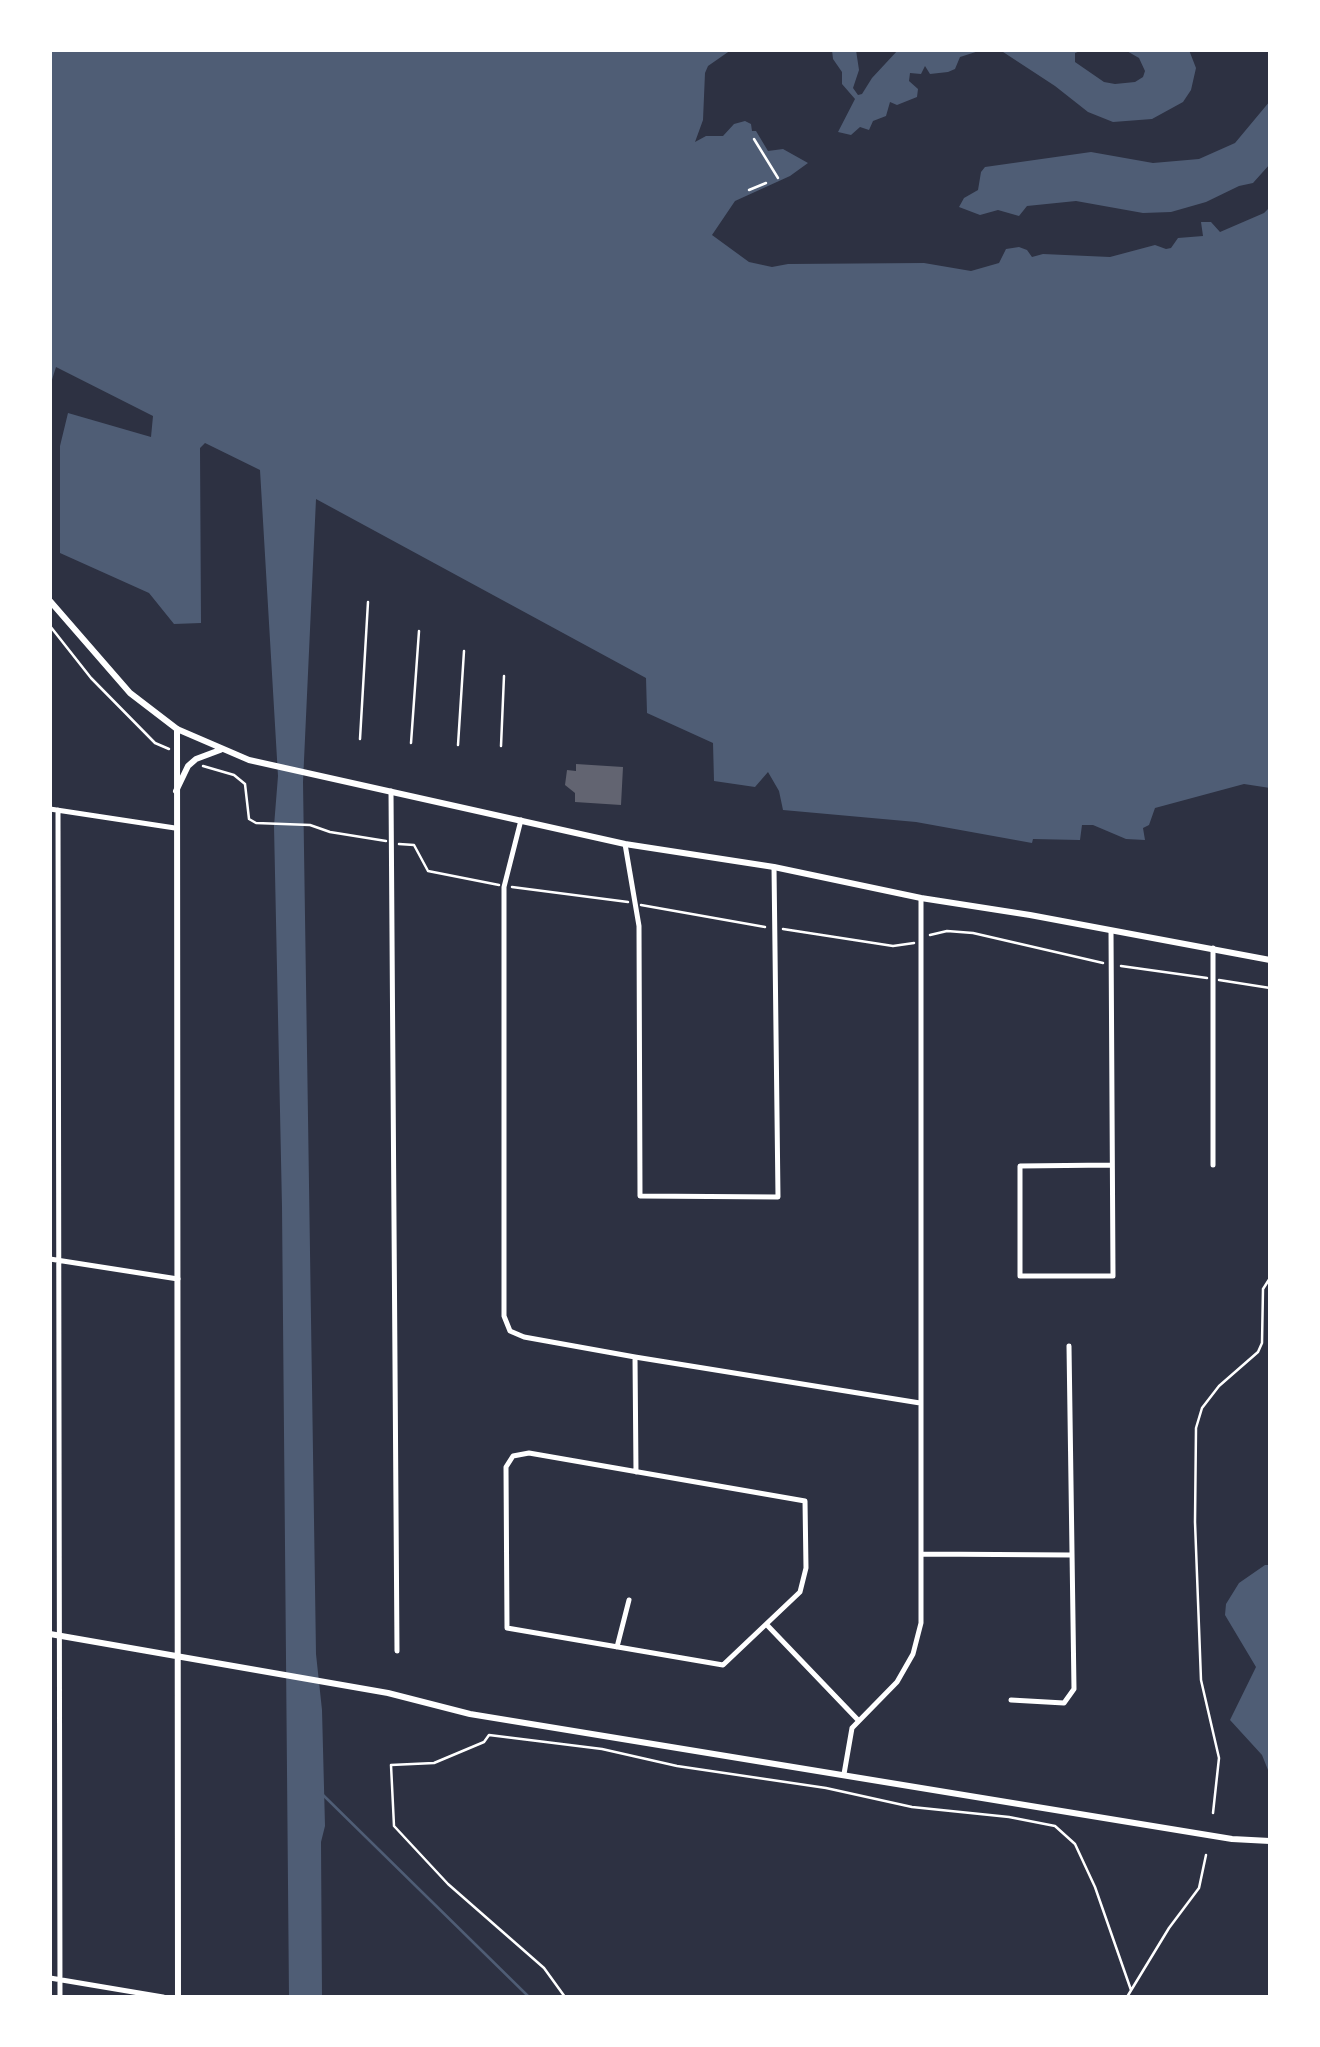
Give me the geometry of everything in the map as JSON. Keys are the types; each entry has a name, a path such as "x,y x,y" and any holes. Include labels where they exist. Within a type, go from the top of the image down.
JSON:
{"street":[{"path":"50,601 130,693 177,729 249,760 625,844 774,867 921,898 1270,960"},
{"path":"177,729 178,1997"},
{"path":"176,791 188,766 221,750"},
{"path":"390,791 397,1651"},
{"path":"50,809 175,828"},
{"path":"58,810 60,1997"},
{"path":"521,820 504,887 504,1316 510,1331 524,1337 920,1404"},
{"path":"625,844 639,926 640,1196 778,1197 774,867"},
{"path":"844,1774 852,1728 897,1682 913,1654 921,1623 921,898"},
{"path":"1111,1166 1020,1166 1020,1276 1113,1276 1112,931"},
{"path":"1212,948 1214,1164"},
{"path":"50,1138 59,1140"},
{"path":"50,1259 178,1279"},
{"path":"1011,1700 1064,1703 1074,1689 1069,1346"},
{"path":"635,1356 636,1472"},
{"path":"529,1453 805,1500 806,1568 800,1592 767,1625 723,1665 508,1628 506,1467 513,1456 529,1453"},
{"path":"923,1554 1070,1555"},
{"path":"617,1647 629,1600"},
{"path":"767,1625 858,1720"},
{"path":"50,1634 267,1670 470,1714 1232,1839 1270,1841"},
{"path":"50,1978 163,1997"}],"path":[{"path":"754,140 778,178"},
{"path":"748,190 766,182"},
{"path":"360,739 368,602"},
{"path":"50,626 91,678 164,748"},
{"path":"412,743 419,630"},
{"path":"458,745 464,651"},
{"path":"501,746 504,676"},
{"path":"201,765 234,775 245,784 249,819 256,824 310,825 383,840"},
{"path":"396,843 414,845 428,870 497,884"},
{"path":"509,887 628,902"},
{"path":"642,905 768,927"},
{"path":"782,929 893,946 913,944"},
{"path":"928,936 948,931 972,932 1104,964"},
{"path":"1118,965 1206,978"},
{"path":"1219,980 1270,988"},
{"path":"1212,1813 1219,1758 1201,1680 1195,1539 1196,1428 1202,1408 1219,1386 1258,1352 1262,1343 1263,1289 1270,1278"},
{"path":"565,1997 544,1968 448,1884 394,1826 391,1764 434,1763 484,1742 489,1735 602,1750 912,1806 1055,1826 1076,1844 1130,1990"},
{"path":"1127,1997 1199,1888 1206,1856"}],"water":[{"path":"50,50 731,50 708,66 705,73 703,120 695,142 706,136 723,136 734,124 745,121 768,151 783,149 808,163 790,176 735,201 712,235 749,262 772,267 924,263 971,271 999,263 1006,249 1019,247 1032,257 1110,257 1155,245 1171,248 1178,238 1203,236 1201,222 1211,222 1220,232 1270,207 1270,788 1244,784 1155,808 1149,825 1143,828 1145,840 1126,839 1093,825 1082,825 1080,840 1033,839 1032,843 916,822 783,810 779,791 768,772 755,787 714,781 713,743 647,713 646,678 316,499 303,782 316,1654 322,1710 325,1826 321,1842 322,1997 289,1997 282,1207 274,826 278,776 260,470 205,443 200,448 201,623 174,624 149,593 60,553 60,446 68,413 151,437 153,416 56,367 50,386"},
{"path":"832,50 856,50 859,70 853,88 858,95 898,50 982,50 960,57 955,69 948,72 930,74 925,66 921,74 910,73 909,81 918,89 917,97 897,105 890,102 886,116 873,121 869,130 860,127 851,135 838,132 855,99 842,84 842,72"},
{"path":"1000,50 1083,50 1075,53 1075,62 1104,82 1115,84 1135,82 1145,71 1139,58 1125,50 1189,50 1196,68 1191,90 1183,102 1152,119 1113,122 1088,112"},
{"path":"1270,101 1270,164 1253,183 1206,202 1171,212 1143,213 1076,201 1027,206 1019,216 998,210 980,215 959,207 964,198 978,190 985,167 1091,152 1153,163 1199,159 1235,143"},
{"path":"1270,1565 1270,1775 1262,1755 1230,1720 1256,1667 1225,1615 1226,1604 1239,1583"}],"building":[{"path":"576,764 623,767 621,805 575,802 575,793 565,785 567,770 576,771"}],"waterway":[{"path":"320,1792 529,1997"}]}
